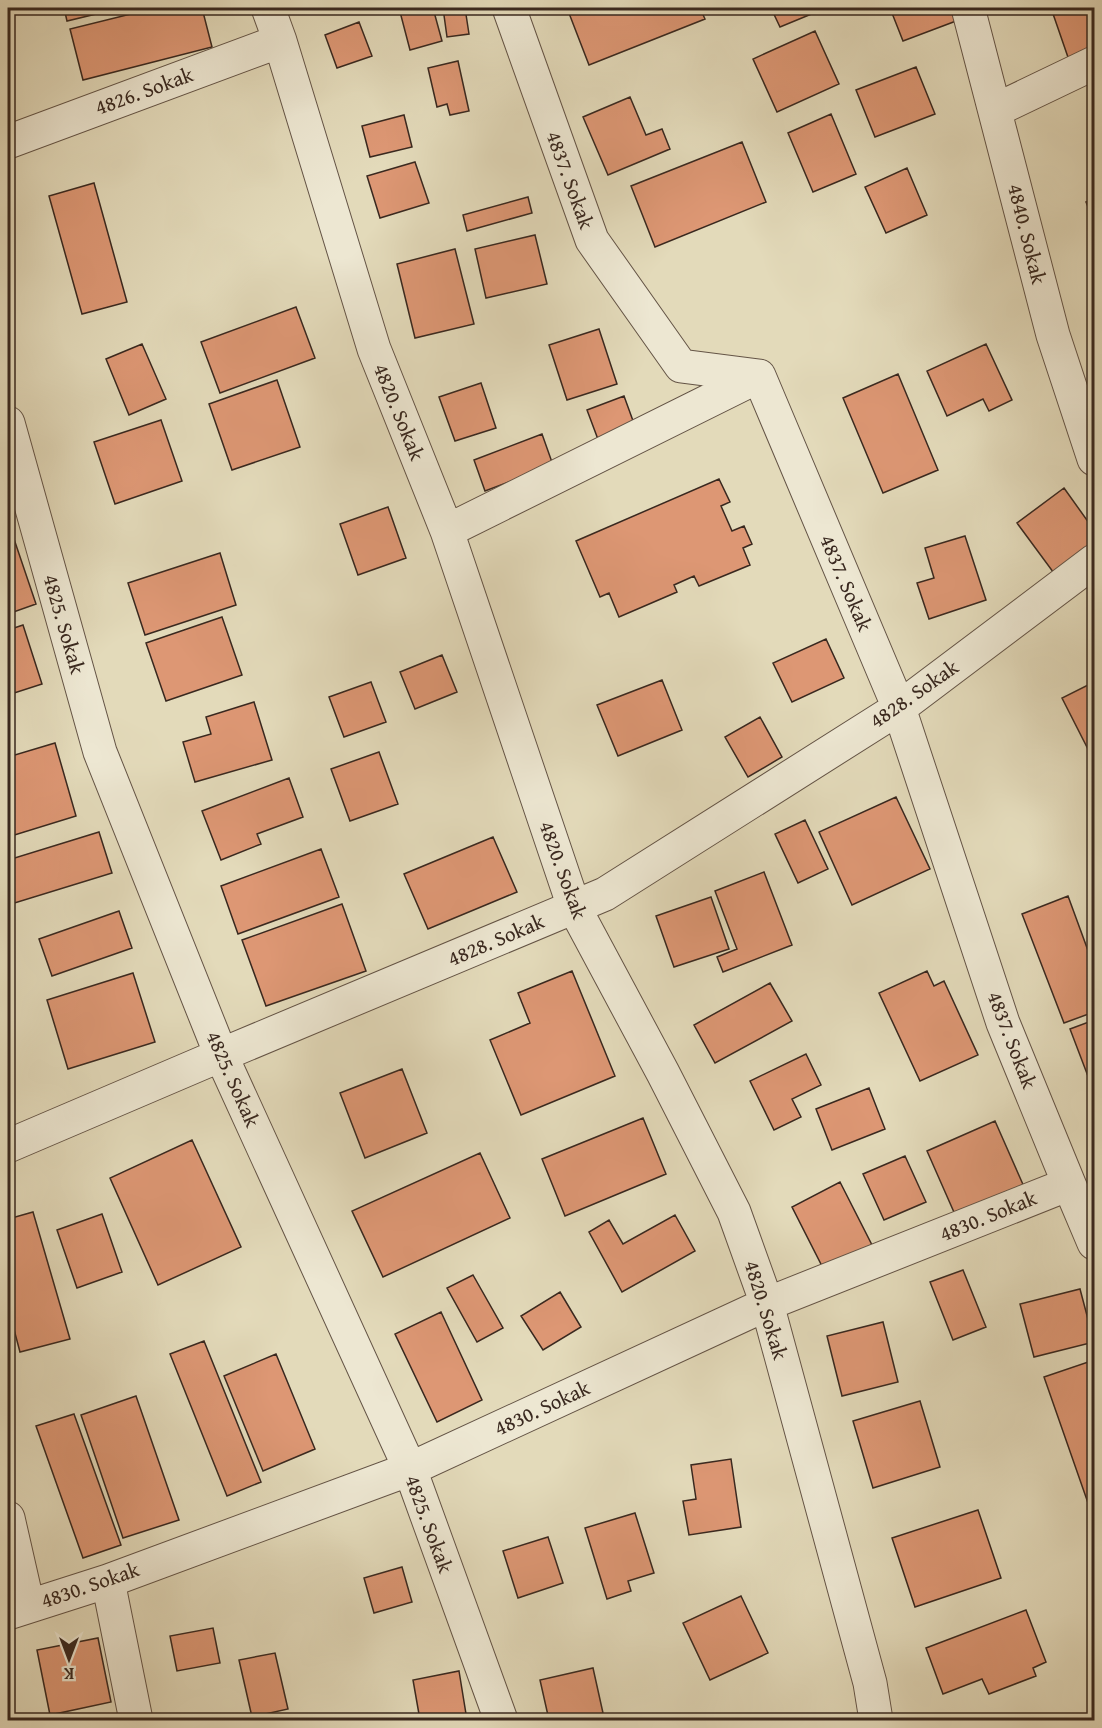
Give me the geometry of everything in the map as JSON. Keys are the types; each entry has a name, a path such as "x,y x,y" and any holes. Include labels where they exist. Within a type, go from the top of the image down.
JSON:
{"street":[{"name":"4820. Sokak","path":"268,8 374,349 447,531 574,907 734,1212 767,1304 867,1672 876,1720"},
{"name":"4837. Sokak","path":"509,8 592,240 681,366 759,376 899,708 1004,1023 1095,1243"},
{"name":"4840. Sokak","path":"968,8 1053,335 1095,459"},
{"name":"4826. Sokak","path":"8,142 280,41"},
{"path":"996,110 1095,63"},
{"path":"447,531 759,376"},
{"name":"4825. Sokak","path":"8,423 100,752 221,1055 410,1469 501,1720"},
{"name":"4828. Sokak","path":"8,1146 605,894 899,708 1095,561"},
{"name":"4830. Sokak","path":"18,1610 108,1581 410,1469 767,1304 1069,1184"},
{"path":"8,1518 18,1610"},
{"path":"108,1581 136,1720"}],"building":[{"path":"64,8 121,8 67,21"},
{"path":"155,8 202,8 212,47 83,80 70,29"},
{"path":"399,8 433,8 442,41 410,50"},
{"path":"443,8 465,8 469,34 447,37"},
{"path":"567,8 700,8 705,19 589,65"},
{"path":"771,8 826,8 780,27"},
{"path":"890,8 960,8 964,18 903,41"},
{"path":"1051,8 1094,8 1094,55 1070,63"},
{"path":"359,22 372,56 337,68 325,35"},
{"path":"815,31 839,84 777,112 753,59"},
{"path":"458,61 469,111 450,115 447,104 437,107 428,68"},
{"path":"916,67 935,114 875,137 856,90"},
{"path":"630,97 646,135 662,129 670,149 608,175 583,117"},
{"path":"831,114 856,174 813,192 788,133"},
{"path":"404,115 412,147 370,157 362,126"},
{"path":"742,142 766,202 655,247 631,186"},
{"path":"415,162 429,203 380,218 367,176"},
{"path":"907,168 927,215 886,233 865,187"},
{"path":"94,183 127,302 82,314 49,196"},
{"path":"528,197 532,213 467,231 463,215"},
{"path":"1094,199 1094,222 1086,202"},
{"path":"535,235 547,284 486,298 475,249"},
{"path":"455,249 474,324 415,338 397,264"},
{"path":"296,307 315,358 220,393 201,342"},
{"path":"599,329 617,384 567,400 549,345"},
{"path":"142,344 166,399 129,415 106,359"},
{"path":"986,344 1012,400 989,411 983,399 947,416 927,371"},
{"path":"898,374 938,470 883,493 843,398"},
{"path":"277,380 300,447 232,470 209,404"},
{"path":"481,383 496,428 455,441 439,397"},
{"path":"624,396 636,429 599,442 587,410"},
{"path":"161,420 182,481 115,504 94,442"},
{"path":"542,434 553,465 485,491 474,460"},
{"path":"719,479 730,502 721,506 732,531 744,526 752,544 743,548 750,565 699,586 694,576 674,585 677,592 619,617 609,593 600,597 576,541"},
{"path":"1064,488 1094,530 1094,553 1059,580 1017,523"},
{"path":"388,507 406,558 358,575 340,524"},
{"path":"965,536 986,600 929,619 917,583 934,578 925,548"},
{"path":"14,539 36,604 8,614 8,541"},
{"path":"220,553 236,605 145,635 128,583"},
{"path":"222,617 242,675 166,701 146,643"},
{"path":"23,625 42,684 8,695 8,630"},
{"path":"826,639 844,678 792,702 773,663"},
{"path":"442,655 457,692 415,709 400,672"},
{"path":"662,680 682,730 618,756 597,705"},
{"path":"371,682 386,722 344,737 329,697"},
{"path":"1094,682 1094,761 1062,698"},
{"path":"254,702 272,760 195,782 183,742 211,734 206,717"},
{"path":"760,717 782,757 748,777 725,737"},
{"path":"55,743 76,816 8,837 8,757"},
{"path":"379,752 398,804 350,821 331,769"},
{"path":"289,778 303,817 257,834 261,844 221,860 202,811"},
{"path":"896,797 930,869 852,905 819,832"},
{"path":"805,820 828,869 798,883 775,834"},
{"path":"99,832 112,873 8,905 8,860"},
{"path":"493,837 517,892 428,929 404,874"},
{"path":"321,849 339,897 238,934 221,886"},
{"path":"764,872 792,945 723,972 717,957 737,949 715,891"},
{"path":"1068,896 1094,967 1094,1012 1064,1023 1022,914"},
{"path":"711,897 729,949 674,967 656,916"},
{"path":"342,904 366,971 266,1006 242,940"},
{"path":"119,911 132,948 52,976 39,939"},
{"path":"572,971 615,1076 521,1115 490,1040 530,1023 518,993"},
{"path":"927,971 934,986 944,981 978,1055 920,1081 879,993"},
{"path":"133,973 155,1042 68,1069 47,1000"},
{"path":"770,983 792,1021 715,1063 694,1025"},
{"path":"1094,1020 1094,1092 1070,1029"},
{"path":"806,1054 821,1085 792,1099 801,1117 774,1130 750,1081"},
{"path":"402,1069 427,1133 365,1158 340,1093"},
{"path":"869,1088 885,1129 832,1150 816,1109"},
{"path":"643,1118 666,1174 565,1216 542,1159"},
{"path":"995,1121 1025,1189 957,1219 927,1151"},
{"path":"192,1140 241,1247 158,1285 110,1178"},
{"path":"480,1153 510,1218 383,1277 352,1211"},
{"path":"905,1156 926,1202 884,1220 863,1174"},
{"path":"840,1182 873,1247 825,1272 792,1207"},
{"path":"33,1212 70,1339 20,1352 8,1307 8,1219"},
{"path":"102,1214 122,1272 77,1288 57,1230"},
{"path":"675,1215 695,1251 622,1292 589,1232 609,1220 623,1244"},
{"path":"963,1270 986,1327 953,1340 930,1282"},
{"path":"473,1275 503,1328 477,1342 447,1288"},
{"path":"1080,1289 1094,1342 1034,1357 1020,1304"},
{"path":"560,1292 581,1327 543,1350 521,1316"},
{"path":"441,1312 482,1400 437,1422 395,1334"},
{"path":"883,1322 898,1382 842,1396 827,1336"},
{"path":"204,1341 261,1482 227,1496 170,1354"},
{"path":"276,1354 315,1449 263,1471 224,1376"},
{"path":"1094,1360 1094,1500 1088,1503 1044,1377"},
{"path":"136,1396 179,1520 123,1538 81,1415"},
{"path":"920,1401 940,1467 873,1488 853,1421"},
{"path":"74,1414 121,1545 83,1558 36,1426"},
{"path":"731,1459 741,1527 689,1535 683,1501 696,1499 691,1465"},
{"path":"978,1510 1001,1578 915,1607 892,1538"},
{"path":"635,1513 654,1573 628,1581 631,1591 607,1599 585,1528"},
{"path":"548,1537 563,1583 518,1598 503,1551"},
{"path":"402,1567 412,1602 374,1613 364,1578"},
{"path":"741,1596 768,1653 710,1680 683,1623"},
{"path":"1026,1610 1046,1662 1033,1668 1036,1676 989,1694 982,1679 943,1694 926,1648"},
{"path":"213,1628 220,1663 177,1671 170,1636"},
{"path":"98,1638 111,1702 50,1715 37,1650"},
{"path":"275,1653 288,1709 252,1717 239,1660"},
{"path":"593,1668 603,1713 571,1720 549,1720 540,1680"},
{"path":"459,1671 466,1714 420,1720 413,1680"}]}
